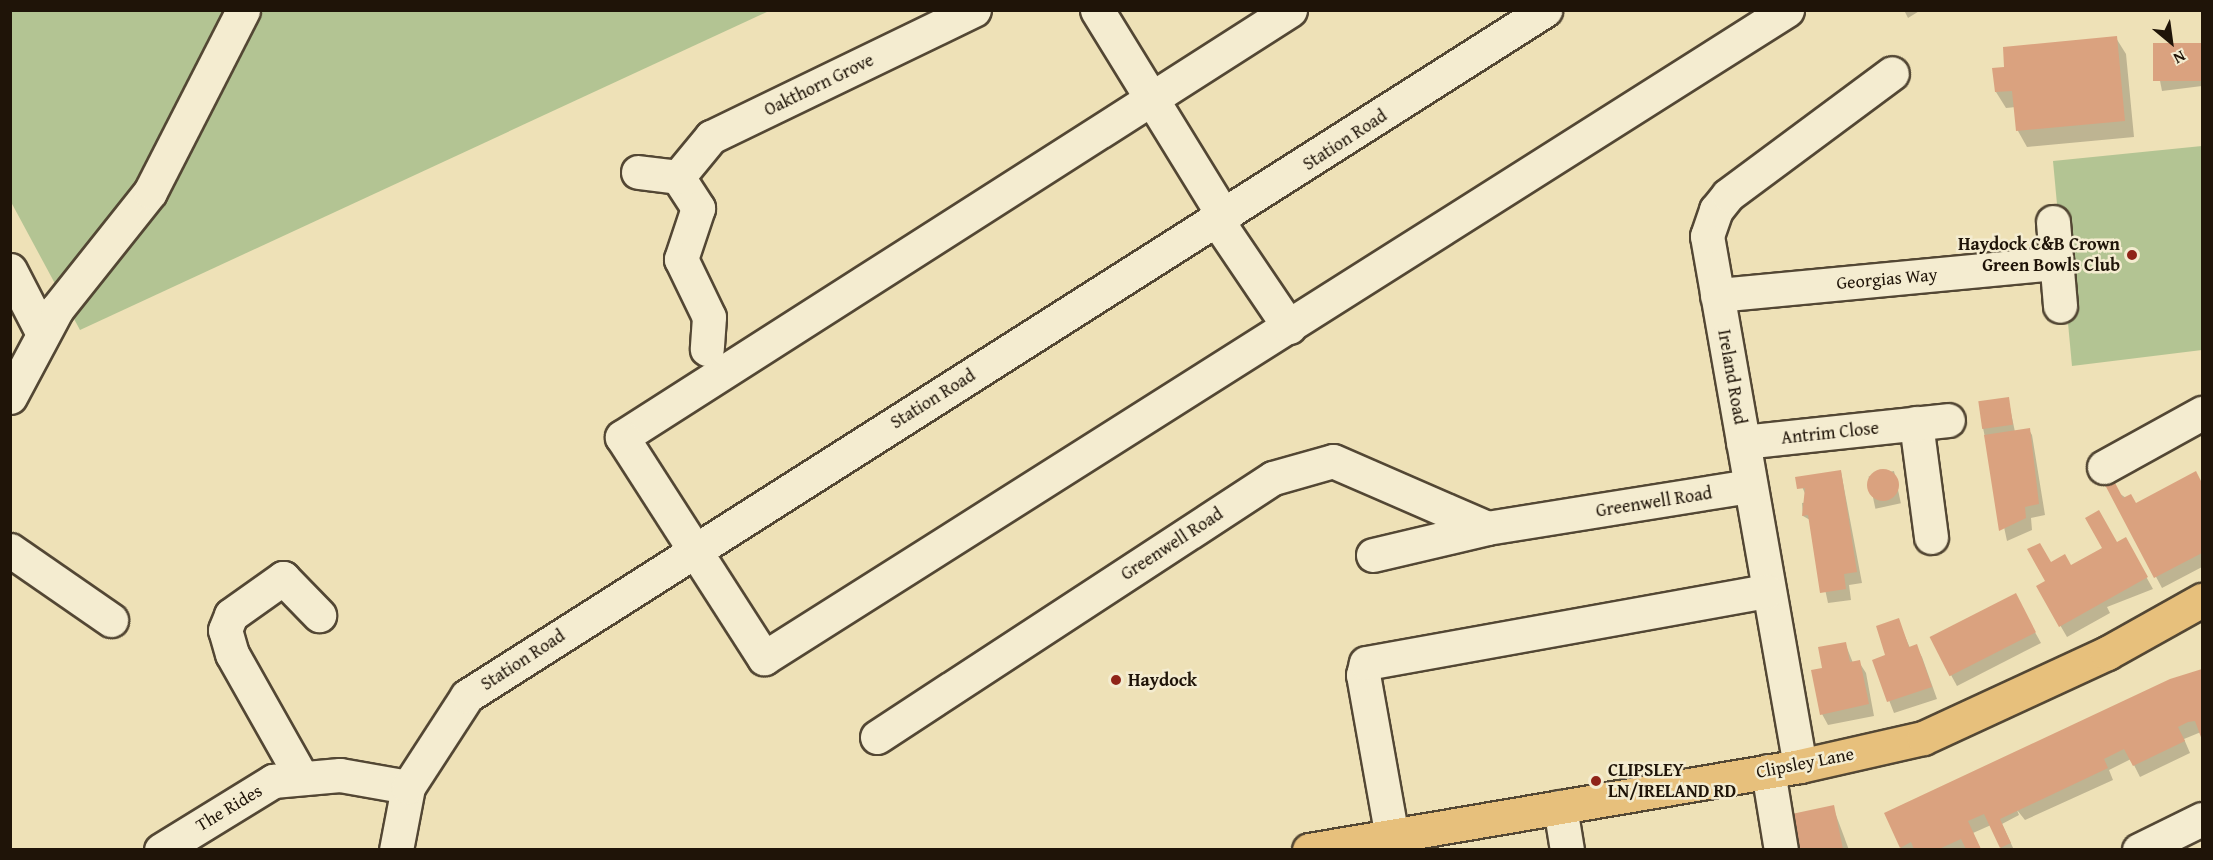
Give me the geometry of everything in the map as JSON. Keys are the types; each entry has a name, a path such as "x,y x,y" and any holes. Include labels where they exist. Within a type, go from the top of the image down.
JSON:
{"main road":[{"name":"Clipsley Lane","path":"1309,849 1392,837 1800,766 1923,738 2107,653 2202,600"}],"street":[{"path":"10,397 50,322 150,192 243,10"},
{"name":"Oakthorn Grove","path":"678,177 711,137 974,10"},
{"path":"1097,10 1222,220 1289,327"},
{"path":"1290,10 622,437 764,658 1787,10"},
{"name":"Station Road","path":"396,849 408,787 467,696 692,549 1222,220 1545,10"},
{"name":"Ireland Road","path":"1800,766 1767,591 1707,236 1716,210 1728,195 1892,73"},
{"path":"638,172 678,177 698,208 681,259 709,317 707,349"},
{"path":"2053,222 2060,306"},
{"name":"Georgias Way","path":"1718,295 2056,263"},
{"path":"10,270 50,322"},
{"path":"2104,467 2202,413"},
{"name":"Antrim Close","path":"1743,442 1932,422 1931,537"},
{"name":"Greenwell Road","path":"877,737 1274,478 1334,461 1487,528"},
{"name":"Greenwell Road","path":"1372,555 1487,528 1750,486"},
{"path":"10,550 111,620"},
{"path":"302,778 232,654 225,630 231,615 283,578 320,615"},
{"path":"1392,837 1363,675 1366,663 1767,591"},
{"path":"1767,771 1781,849"},
{"name":"The Rides","path":"161,849 273,781 340,775 408,787"},
{"path":"1560,807 1567,849"},
{"path":"2139,849 2202,819"}],"green space":[{"path":"10,11 769,11 80,330 11,202"},
{"name":"Haydock C&B Crown Green Bowls Club","path":"2202,146 2202,350 2072,366 2053,161"}],"building":[{"path":"2117,36 2125,121 2016,131 2012,91 1995,92 1992,68 2004,67 2003,47"},
{"path":"2153,43 2202,43 2202,81 2153,81"},
{"path":"2009,397 2013,425 1982,429 1978,401"},
{"path":"2030,428 2039,504 2025,507 2026,518 1999,531 1984,435"},
{"path":"1883,469 1894,474 1899,485 1894,496 1883,501 1872,496 1867,485 1872,474"},
{"path":"1841,470 1857,572 1844,574 1846,589 1820,593 1808,515 1802,516 1805,488 1797,489 1795,477"},
{"path":"2196,471 2202,483 2202,553 2154,578 2104,483 2113,479 2123,498 2131,494 2136,503"},
{"path":"2099,510 2117,542 2126,537 2148,577 2059,627 2036,586 2045,581 2027,549 2040,543 2051,562 2065,554 2071,565 2102,548 2085,518"},
{"path":"2016,593 2036,632 1950,676 1930,637"},
{"path":"1899,618 1909,647 1917,644 1932,687 1887,702 1872,660 1885,655 1876,626"},
{"path":"1846,642 1850,662 1860,660 1869,704 1820,715 1811,670 1822,668 1818,647"},
{"path":"2202,669 2202,740 2195,721 2188,722 2178,727 2185,741 2133,766 2124,749 2104,759 2108,768 2000,819 2011,843 2000,848 1984,814 1968,821 1981,849 1966,849 1961,839 1939,849 1914,849 1911,842 1900,848 1884,813 2170,679"},
{"path":"1834,805 1843,849 1794,849 1787,815"}],"place":[{"name":"Haydock C&B Crown Green Bowls Club","path":"2132,255"},
{"name":"Haydock","path":"1116,680"},
{"name":"CLIPSLEY LN/IRELAND RD","path":"1596,781"}]}
